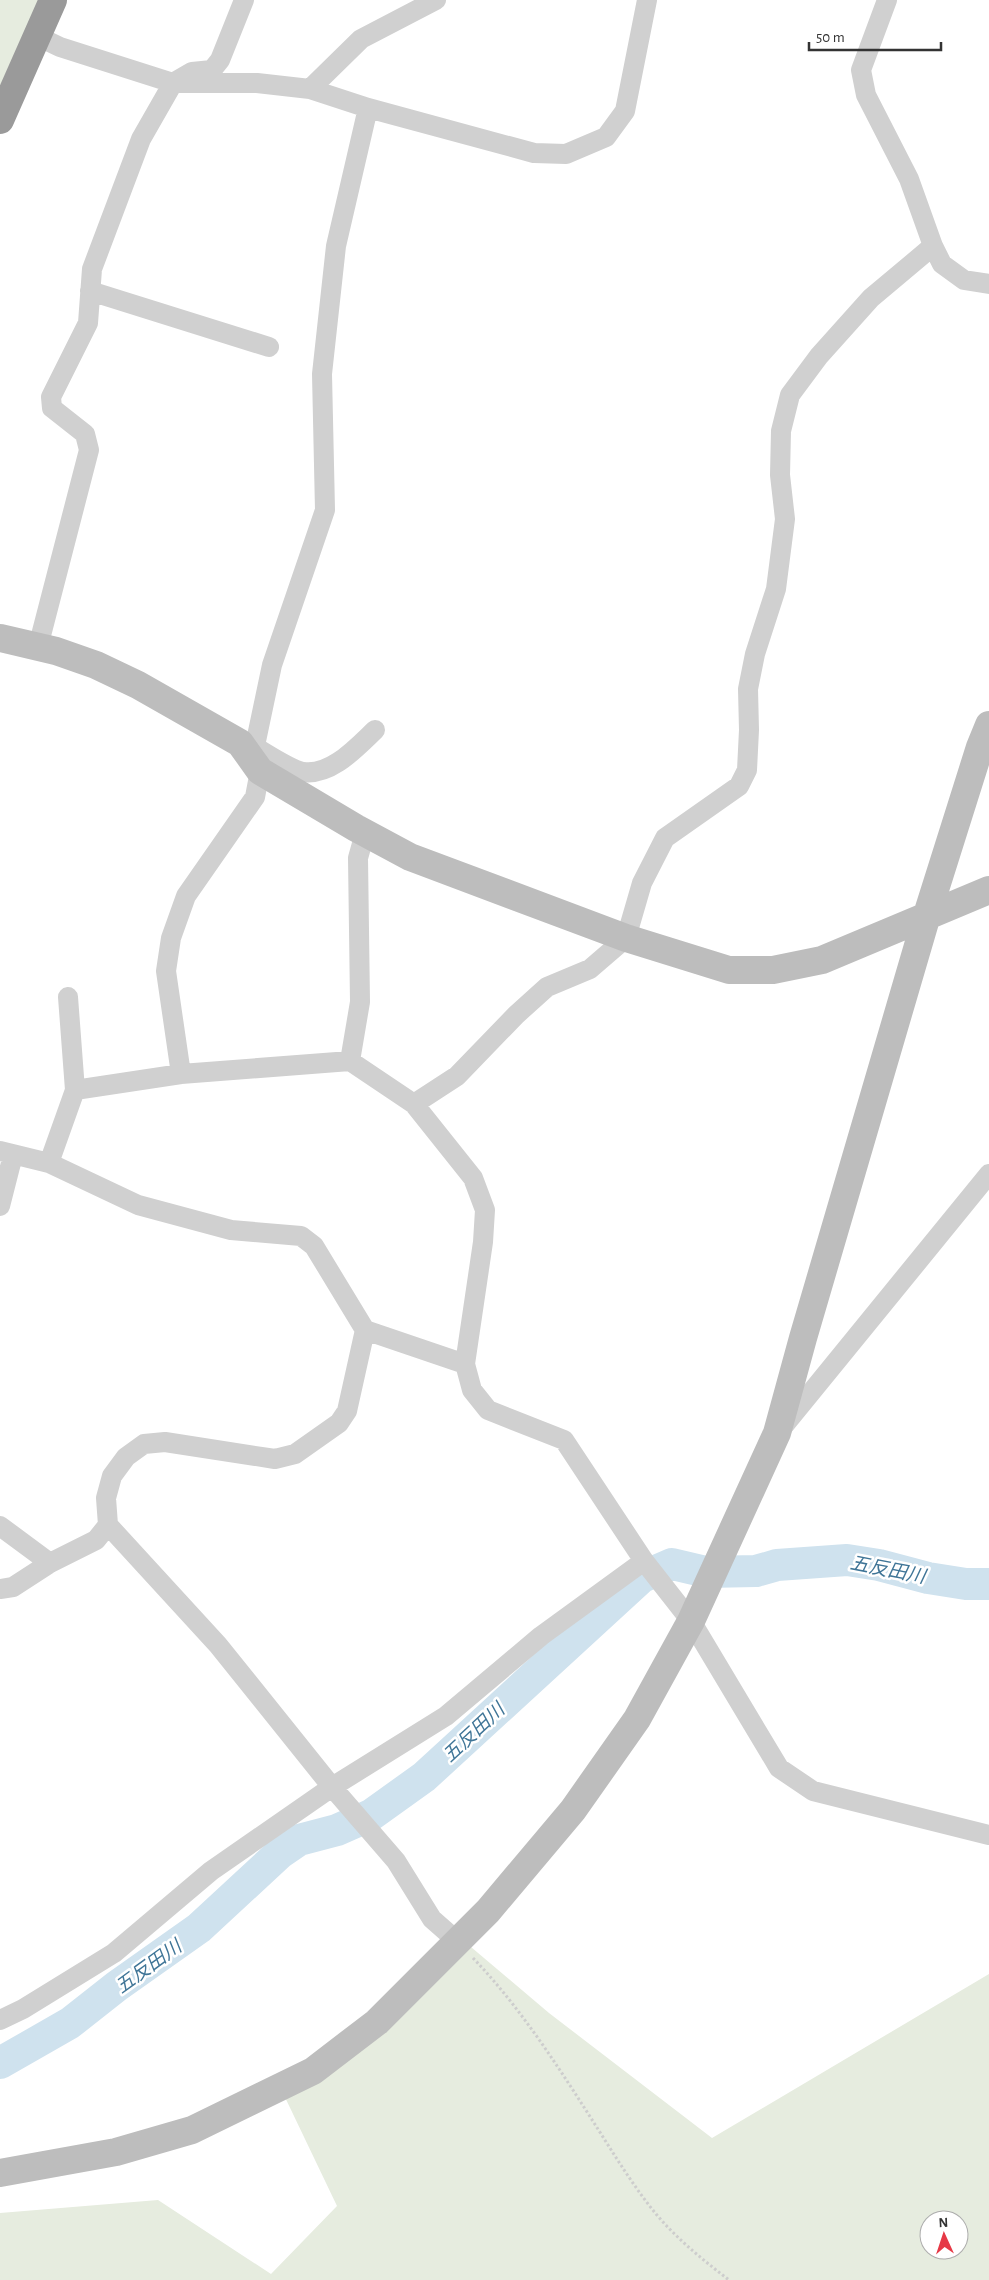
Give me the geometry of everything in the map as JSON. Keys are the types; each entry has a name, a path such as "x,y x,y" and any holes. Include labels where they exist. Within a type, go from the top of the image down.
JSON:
{"highway":[{"path":"0,120 53,0"}],"street":[{"path":"38,647 89,450 85,434 52,408 51,397 88,323 92,269 141,139 173,84 192,72 212,70 220,60 244,0"},
{"path":"310,89 361,39 436,0"},
{"path":"37,36 60,47 173,84 256,83 310,89 368,108 534,152 566,154 606,137 625,111 647,0"},
{"path":"887,0 861,70 866,95 909,179 933,246 942,264 964,280 989,284"},
{"path":"181,1074 166,972 171,938 186,896 255,797 256,759 272,665 324,510 322,374 326,334 336,246 348,187 368,108"},
{"path":"414,1104 457,1076 516,1015 547,987 590,969 626,938 642,883 665,838 739,786 747,770 750,730 748,689 755,654 776,589 785,519 780,475 781,431 790,394 819,356 871,298 933,246"},
{"path":"90,291 269,346"},
{"path":"0,638 38,647 96,665 138,685 240,743 256,759 365,833 410,857 626,938 729,970 773,970 822,960 989,890"},
{"path":"0,2173 116,2152 192,2130 313,2071 377,2022 488,1912 573,1810 637,1719 691,1621 778,1433 803,1338 927,915 980,747 989,725"},
{"path":"256,759 302,772 318,772 348,756 375,730"},
{"path":"350,1061 360,1002 358,858 365,833"},
{"path":"49,1163 75,1090 68,997"},
{"path":"75,1090 181,1074 350,1061 414,1104 473,1178 485,1210 483,1242 466,1364 472,1390 488,1410 564,1440 644,1561 691,1621 779,1768 813,1790 989,1836"},
{"path":"0,1206 6,1153 49,1163 138,1205 231,1230 301,1236 314,1246 365,1330 466,1364"},
{"path":"778,1433 989,1174"},
{"path":"365,1330 347,1411 339,1423 295,1454 275,1459 165,1442 144,1444 126,1458 112,1476 106,1498 108,1525 218,1645 332,1787 396,1861 432,1920 457,1942"},
{"path":"0,1589 13,1586 50,1563 96,1540 108,1525"},
{"path":"0,1526 50,1563"},
{"path":"0,2020 23,2009 114,1953 211,1871 332,1787 446,1716 542,1636 644,1561"}],"path":[{"path":"457,1942 495,1981 554,2060 619,2161 656,2214 698,2257 729,2280"}],"shaded area":[{"path":"0,0 39,0 0,86"},
{"path":"458,1936 549,2013 712,2138 989,1974 989,2280 0,2280 0,2213 158,2200 271,2274 337,2206 282,2091"}],"waterway":[{"name":"五反田川","path":"0,2063 70,2023 117,1986 199,1928 280,1853 299,1840 337,1830 371,1815 424,1777 642,1577 672,1564 706,1572 756,1571 777,1565 847,1560 879,1565 928,1578 966,1584 989,1584"}]}
